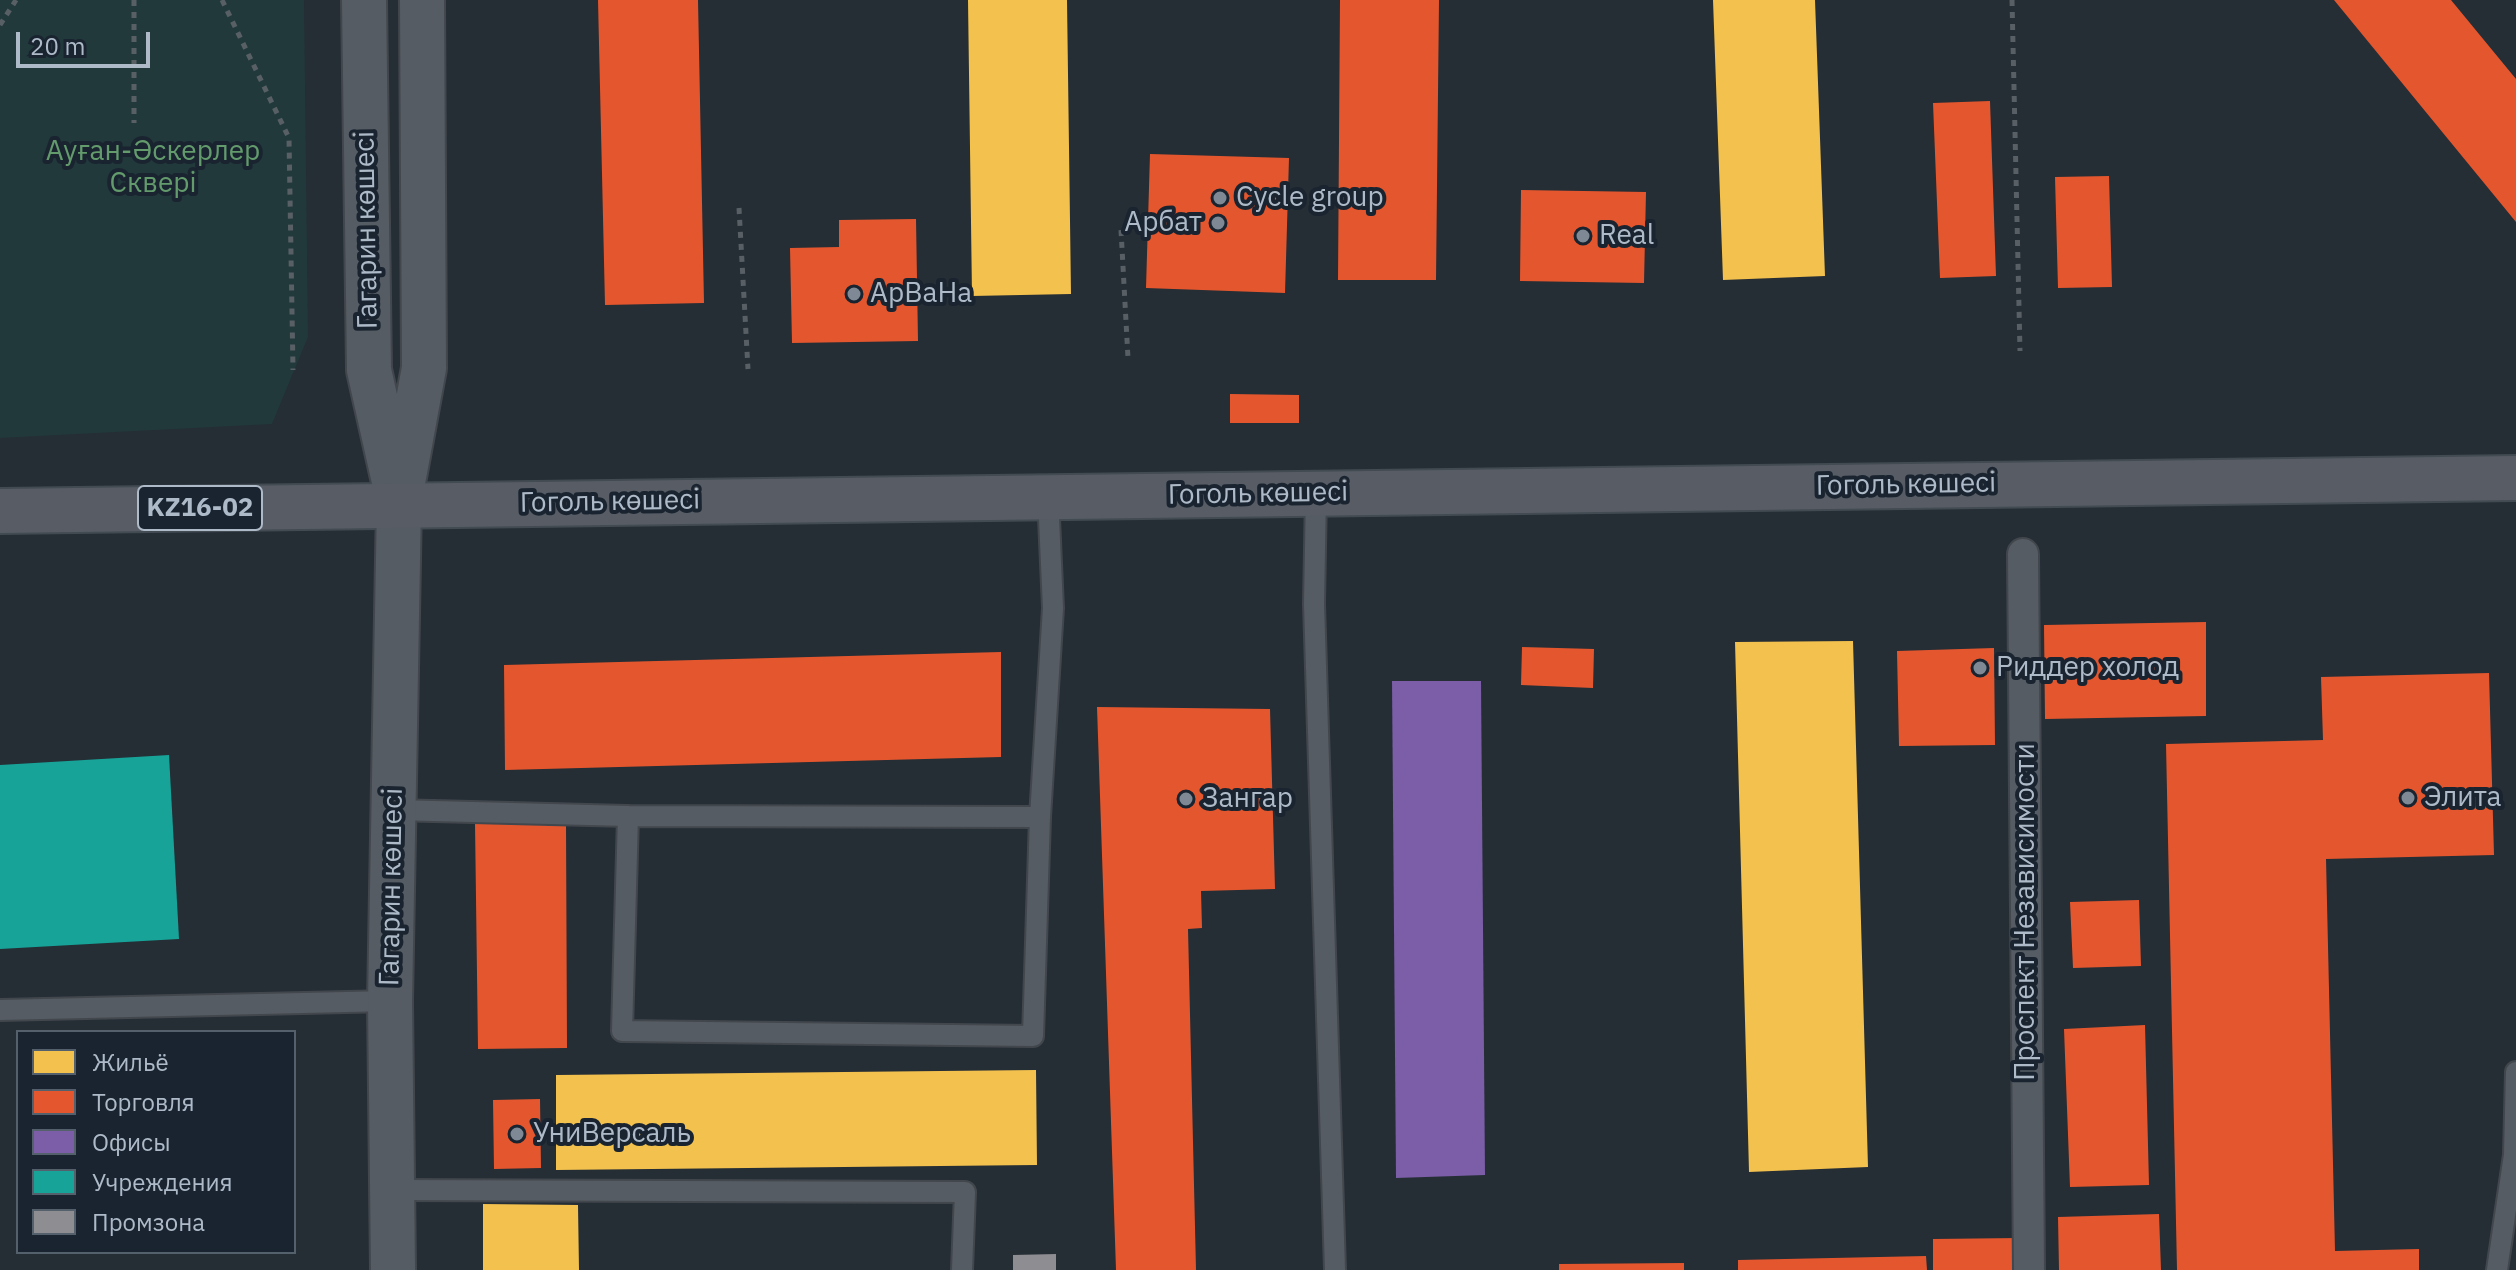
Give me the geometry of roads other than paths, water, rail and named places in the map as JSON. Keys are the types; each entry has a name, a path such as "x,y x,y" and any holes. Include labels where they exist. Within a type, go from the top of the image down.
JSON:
{"main road":[{"name":"Гоголь көшесі","path":"0,511 2516,478"}],"street":[{"name":"Гагарин көшесі","path":"364,0 369,370 399,504"},
{"name":"Гагарин көшесі","path":"393,1270 390,1001 399,504 424,368 422,0"},
{"name":"Проспект Независимости","path":"2023,554 2029,1270"}],"lane":[{"path":"1316,493 1314,604 1335,1270"},
{"path":"628,816 622,1031 1033,1036 1040,817 1053,608 1048,496"},
{"path":"394,810 628,816 1040,817"},
{"path":"0,1010 390,1001"},
{"path":"2497,1270 2514,1155 2516,1072"},
{"path":"392,1190 965,1192 962,1270"}],"place":[{"name":"Cycle group","path":"1220,198"},
{"name":"Арбат","path":"1218,223"},
{"name":"Real","path":"1583,236"},
{"name":"АрВаНа","path":"854,294"},
{"name":"Риддер холод","path":"1980,668"},
{"name":"Элита","path":"2408,798"},
{"name":"Зангар","path":"1186,799"},
{"name":"УниВерсаль","path":"517,1134"}],"park label":[{"name":"Ауған-Әскерлер Сквері","path":"153,168"}]}
